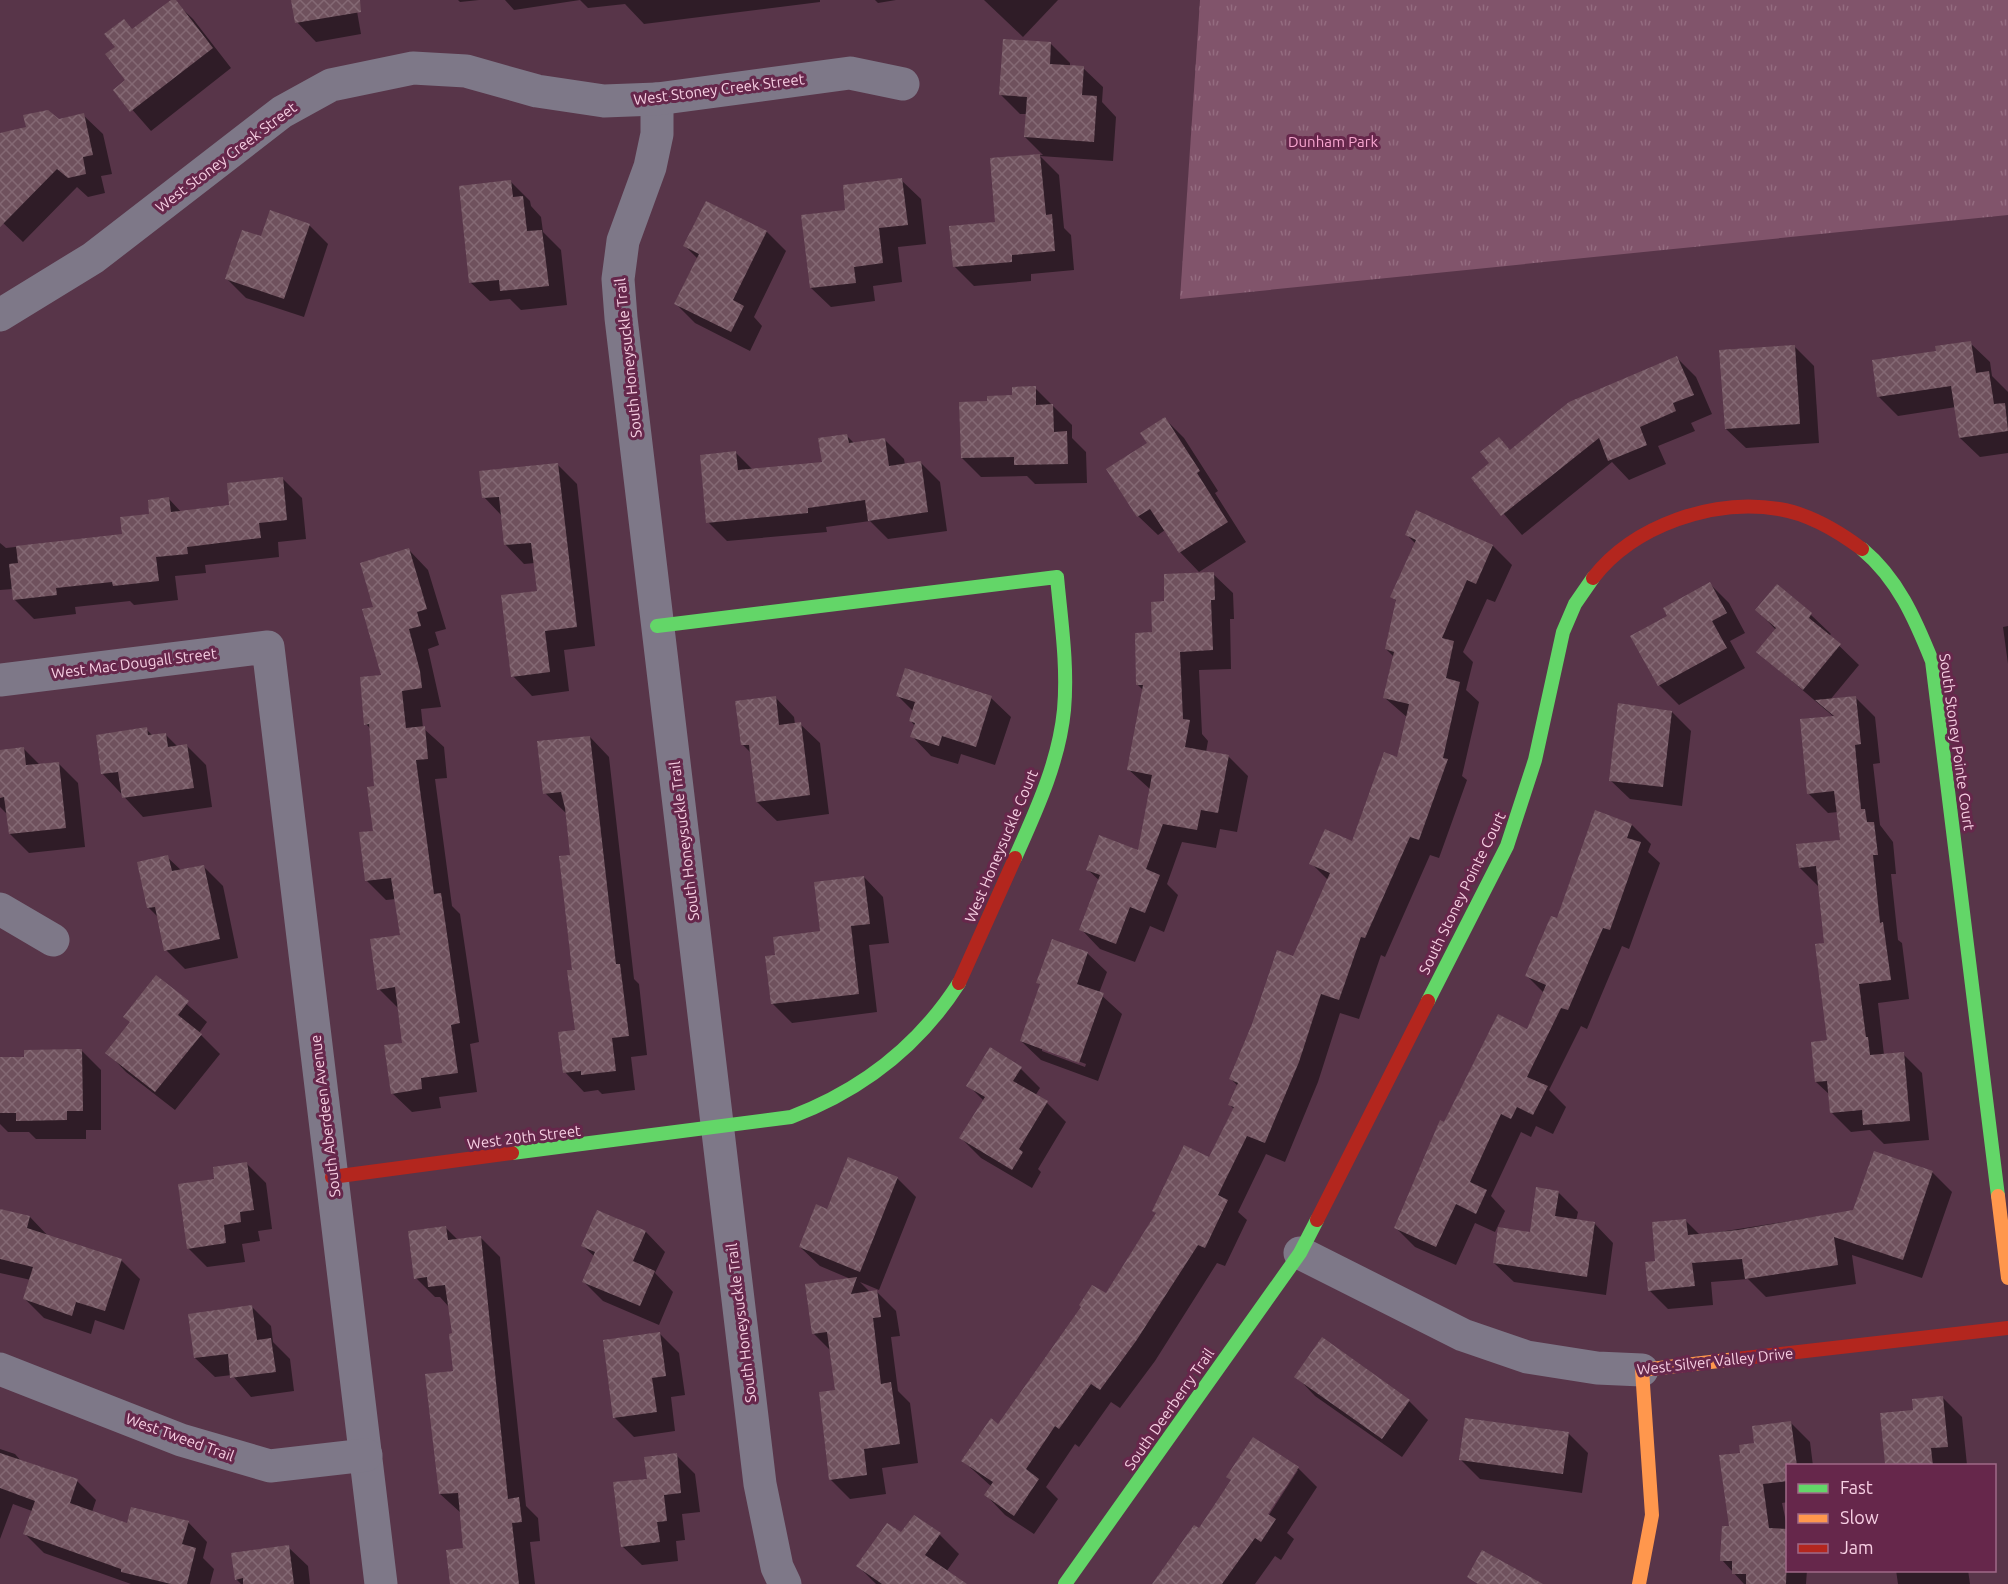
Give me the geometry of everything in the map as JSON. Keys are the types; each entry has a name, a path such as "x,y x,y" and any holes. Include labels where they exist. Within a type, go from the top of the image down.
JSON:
{"street":[{"name":"West Stoney Creek Street","path":"0,315 93,258 282,112 331,85 413,68 466,71 537,91 604,100 657,99 850,73 903,84"},
{"name":"South Honeysuckle Trail","path":"657,99 657,134 650,167 623,241 618,279 657,626 760,1484 777,1567 785,1584"},
{"name":"South Stoney Pointe Court","path":"1300,1253 1507,846 1525,800 1547,706 1556,650 1584,589 1605,562 1661,524 1678,517 1739,507 1777,509 1815,520 1848,539 1875,561 1911,610 1932,661 2008,1278"},
{"name":"West Honeysuckle Court","path":"657,626 1057,577 1066,687 1052,770 961,979 922,1032 888,1065 851,1091 791,1117 719,1128"},
{"name":"West Mac Dougall Street","path":"0,680 268,647"},
{"name":"South Aberdeen Avenue","path":"268,647 381,1584"},
{"path":"0,909 53,940"},
{"name":"West 20th Street","path":"332,1177 719,1128"},
{"name":"West Silver Valley Drive","path":"1300,1253 1463,1335 1527,1357 1597,1368 1642,1370 2008,1328"},
{"name":"South Deerberry Trail","path":"1065,1584 1300,1253"},
{"name":"West Tweed Trail","path":"0,1370 181,1440 270,1466 366,1455"},
{"path":"1639,1584 1652,1515 1642,1370"}],"green space":[{"name":"Dunham Park","path":"1200,0 2008,0 2008,215 1180,299"}],"building":[{"path":"171,0 176,0 213,48 130,112 113,90 125,80 105,54 115,47 104,34 124,19 132,29"},
{"path":"291,0 360,0 361,12 295,23"},
{"path":"1003,39 1051,42 1050,64 1084,66 1082,95 1097,96 1094,142 1024,137 1027,97 999,95"},
{"path":"48,110 59,119 84,113 93,155 83,157 86,174 68,178 57,169 0,227 0,133 26,127 23,115"},
{"path":"1040,154 1046,215 1052,214 1055,251 1012,255 1012,262 953,267 949,226 995,222 990,158"},
{"path":"902,178 908,225 879,228 883,263 854,267 856,283 810,288 801,215 845,210 843,185"},
{"path":"511,180 513,197 523,196 527,231 542,230 549,286 500,291 499,280 469,283 459,186"},
{"path":"706,201 767,231 733,300 744,306 731,332 674,304 699,254 683,246"},
{"path":"270,210 310,224 284,299 225,279 242,230 261,236"},
{"path":"1971,341 1976,373 1989,371 1994,404 2005,403 2008,431 1959,438 1951,386 1877,397 1872,360 1936,351 1935,346"},
{"path":"1795,345 1800,424 1725,429 1719,350"},
{"path":"1677,356 1694,395 1673,403 1676,411 1640,427 1647,445 1608,461 1599,438 1501,516 1471,478 1489,463 1480,452 1499,437 1510,450 1569,402"},
{"path":"1036,386 1036,405 1053,404 1054,432 1067,431 1068,464 1014,465 1014,457 961,458 959,402 987,401 987,396 1012,395 1012,387"},
{"path":"1165,417 1200,471 1197,473 1228,522 1179,553 1150,509 1137,517 1106,469 1147,443 1140,433"},
{"path":"847,434 849,443 885,438 889,466 921,461 928,512 868,521 865,500 808,508 808,513 706,523 700,455 736,451 738,470 822,462 818,438"},
{"path":"558,463 577,627 545,631 550,672 511,677 501,595 537,591 531,543 504,545 499,497 482,498 479,471"},
{"path":"283,477 287,520 259,523 261,538 187,547 188,554 156,557 159,581 113,586 112,582 56,588 57,595 13,600 9,564 18,563 16,546 122,534 120,517 149,514 148,500 169,497 171,512 229,505 227,483"},
{"path":"1416,510 1493,545 1476,584 1467,580 1442,638 1454,641 1446,678 1460,682 1443,758 1448,759 1419,840 1410,837 1365,938 1361,937 1339,1000 1321,994 1299,1062 1265,1143 1247,1136 1218,1195 1228,1200 1205,1248 1198,1245 1136,1341 1100,1390 1091,1384 1059,1429 1055,1426 1026,1469 1039,1479 1014,1516 984,1495 993,1482 961,1461 991,1418 998,1424 1081,1307 1079,1305 1092,1285 1106,1293 1156,1213 1152,1211 1184,1145 1209,1157 1234,1107 1228,1105 1238,1083 1229,1079 1252,1024 1277,950 1293,956 1330,873 1309,864 1325,829 1352,841 1384,752 1397,757 1409,704 1383,698 1394,652 1385,649 1396,600 1390,597 1416,540 1405,535"},
{"path":"409,548 427,609 417,612 421,626 409,629 422,688 402,691 406,728 425,726 428,759 416,760 434,894 441,893 460,1023 451,1025 458,1073 421,1078 422,1089 391,1094 384,1045 402,1043 395,987 377,990 370,939 400,935 391,878 365,881 359,832 373,831 367,787 374,786 369,724 364,725 360,677 381,675 362,609 373,607 360,563"},
{"path":"1214,572 1215,600 1211,600 1213,650 1180,652 1183,719 1190,720 1185,747 1229,755 1218,813 1201,810 1197,830 1163,824 1146,869 1160,875 1145,913 1130,907 1116,944 1079,930 1100,875 1086,870 1099,835 1138,850 1152,775 1127,770 1143,685 1136,685 1135,633 1152,632 1151,602 1164,601 1164,574"},
{"path":"1710,582 1727,613 1712,621 1727,648 1658,686 1630,636 1667,616 1663,608"},
{"path":"1777,584 1812,613 1809,618 1841,644 1803,690 1756,652 1776,628 1755,610"},
{"path":"905,668 992,696 976,747 942,736 939,746 910,737 915,723 909,721 915,702 896,696"},
{"path":"776,696 779,725 801,722 810,795 756,802 749,745 741,745 735,701"},
{"path":"1856,696 1861,744 1855,745 1861,809 1865,809 1867,822 1874,822 1878,855 1873,855 1880,923 1883,922 1891,980 1859,984 1870,1055 1904,1052 1910,1121 1863,1125 1862,1110 1830,1113 1827,1081 1815,1082 1811,1042 1827,1040 1815,944 1824,943 1816,866 1799,868 1796,844 1840,840 1834,791 1807,794 1800,719 1834,716 1815,700"},
{"path":"1618,703 1672,711 1663,787 1609,781"},
{"path":"147,727 148,735 166,733 168,747 187,744 194,788 122,798 118,772 101,774 96,735"},
{"path":"590,736 616,964 620,964 629,1036 612,1038 616,1071 581,1075 581,1071 563,1073 558,1032 575,1030 567,970 572,970 559,856 570,855 565,808 561,792 543,794 537,741"},
{"path":"24,747 26,765 59,762 66,828 9,834 4,797 0,798 0,750"},
{"path":"1595,810 1632,824 1627,838 1641,842 1610,930 1603,928 1568,1010 1561,1008 1527,1077 1548,1086 1533,1115 1517,1107 1511,1119 1501,1114 1470,1182 1487,1190 1476,1214 1456,1204 1436,1247 1394,1228 1440,1120 1444,1122 1498,1014 1527,1029 1546,985 1525,976 1551,916 1557,918"},
{"path":"168,855 172,871 204,865 220,939 164,951 155,907 147,908 137,862"},
{"path":"864,876 870,924 851,926 859,994 771,1004 765,956 775,955 773,937 820,931 814,882"},
{"path":"1052,939 1088,952 1077,984 1104,993 1079,1063 1020,1041 1040,984 1036,983"},
{"path":"156,975 189,1001 178,1015 202,1034 155,1092 105,1053 130,1022 123,1017"},
{"path":"990,1047 1022,1067 1013,1081 1048,1101 1019,1149 1023,1152 1012,1170 959,1138 985,1097 966,1086"},
{"path":"82,1049 83,1111 67,1111 67,1120 16,1121 16,1113 0,1113 0,1057 24,1057 24,1050"},
{"path":"1874,1151 1933,1171 1903,1260 1834,1237 1838,1265 1745,1279 1742,1259 1692,1263 1695,1286 1648,1291 1645,1262 1655,1261 1652,1222 1686,1219 1688,1235 1738,1230 1853,1210"},
{"path":"848,1157 898,1177 860,1272 799,1247 816,1204 827,1209"},
{"path":"247,1162 254,1210 240,1212 241,1222 224,1225 226,1243 187,1249 178,1184 214,1179 213,1167"},
{"path":"1536,1187 1559,1191 1555,1216 1595,1222 1587,1277 1493,1263 1498,1227 1530,1232"},
{"path":"0,1209 30,1216 27,1228 122,1259 105,1311 76,1302 72,1316 23,1299 33,1267 0,1259"},
{"path":"597,1210 646,1231 633,1261 655,1271 640,1306 582,1282 595,1252 581,1246"},
{"path":"446,1226 448,1240 481,1236 508,1499 519,1497 522,1522 512,1523 519,1584 450,1584 446,1550 463,1548 458,1493 439,1494 425,1374 453,1371 449,1334 452,1333 445,1285 428,1287 427,1277 414,1279 408,1231"},
{"path":"857,1277 851,1294 877,1290 881,1317 873,1318 881,1384 891,1382 900,1444 864,1449 867,1475 829,1480 819,1392 835,1390 827,1332 812,1334 805,1284"},
{"path":"252,1305 257,1340 271,1338 276,1372 230,1378 228,1354 194,1358 188,1314"},
{"path":"660,1332 666,1376 652,1378 657,1412 613,1418 603,1340"},
{"path":"1322,1337 1410,1400 1382,1439 1294,1377"},
{"path":"1943,1396 1948,1447 1931,1448 1933,1464 1885,1464 1880,1413 1913,1410 1912,1399"},
{"path":"1465,1418 1569,1432 1563,1474 1459,1460"},
{"path":"1791,1421 1797,1464 1786,1464 1786,1481 1763,1484 1769,1528 1786,1529 1786,1584 1746,1584 1746,1574 1732,1574 1732,1561 1720,1561 1722,1526 1729,1526 1719,1455 1740,1453 1739,1445 1754,1443 1752,1426"},
{"path":"1253,1437 1299,1467 1268,1514 1276,1519 1261,1542 1255,1538 1222,1584 1152,1584 1194,1525 1199,1528 1231,1480 1226,1477"},
{"path":"0,1453 78,1479 70,1503 127,1523 131,1507 189,1521 182,1544 196,1548 187,1584 171,1584 121,1572 121,1569 23,1534 35,1501 0,1488"},
{"path":"677,1453 681,1493 664,1495 667,1521 657,1522 660,1542 621,1547 613,1482 647,1479 644,1457"},
{"path":"914,1515 941,1533 925,1555 967,1584 882,1584 856,1566 887,1523 901,1532"},
{"path":"289,1545 294,1584 243,1584 243,1578 235,1580 231,1553"},
{"path":"1482,1550 1543,1584 1478,1584 1467,1577"}],"traffic: fast":[{"path":"1862,549 1886,573 1904,600 1932,661 1998,1196"},
{"path":"657,626 1057,577 1065,677 1064,710 1057,748 1046,786 1015,858"},
{"path":"1428,1001 1507,846 1535,760 1563,632 1575,604 1593,578"},
{"path":"512,1153 791,1117 841,1094 886,1064 925,1027 959,983"},
{"path":"1065,1584 1300,1253 1317,1220"}],"traffic: slow":[{"path":"1998,1196 2008,1278"},
{"path":"1639,1584 1652,1515 1642,1370 1736,1359"}],"traffic: jam":[{"path":"1593,578 1610,559 1630,543 1653,530 1702,512 1728,508 1754,507 1790,511 1813,519 1862,549"},
{"path":"959,983 1015,858"},
{"path":"1317,1220 1428,1001"},
{"path":"332,1177 512,1153"},
{"path":"1736,1359 2008,1328"}]}
